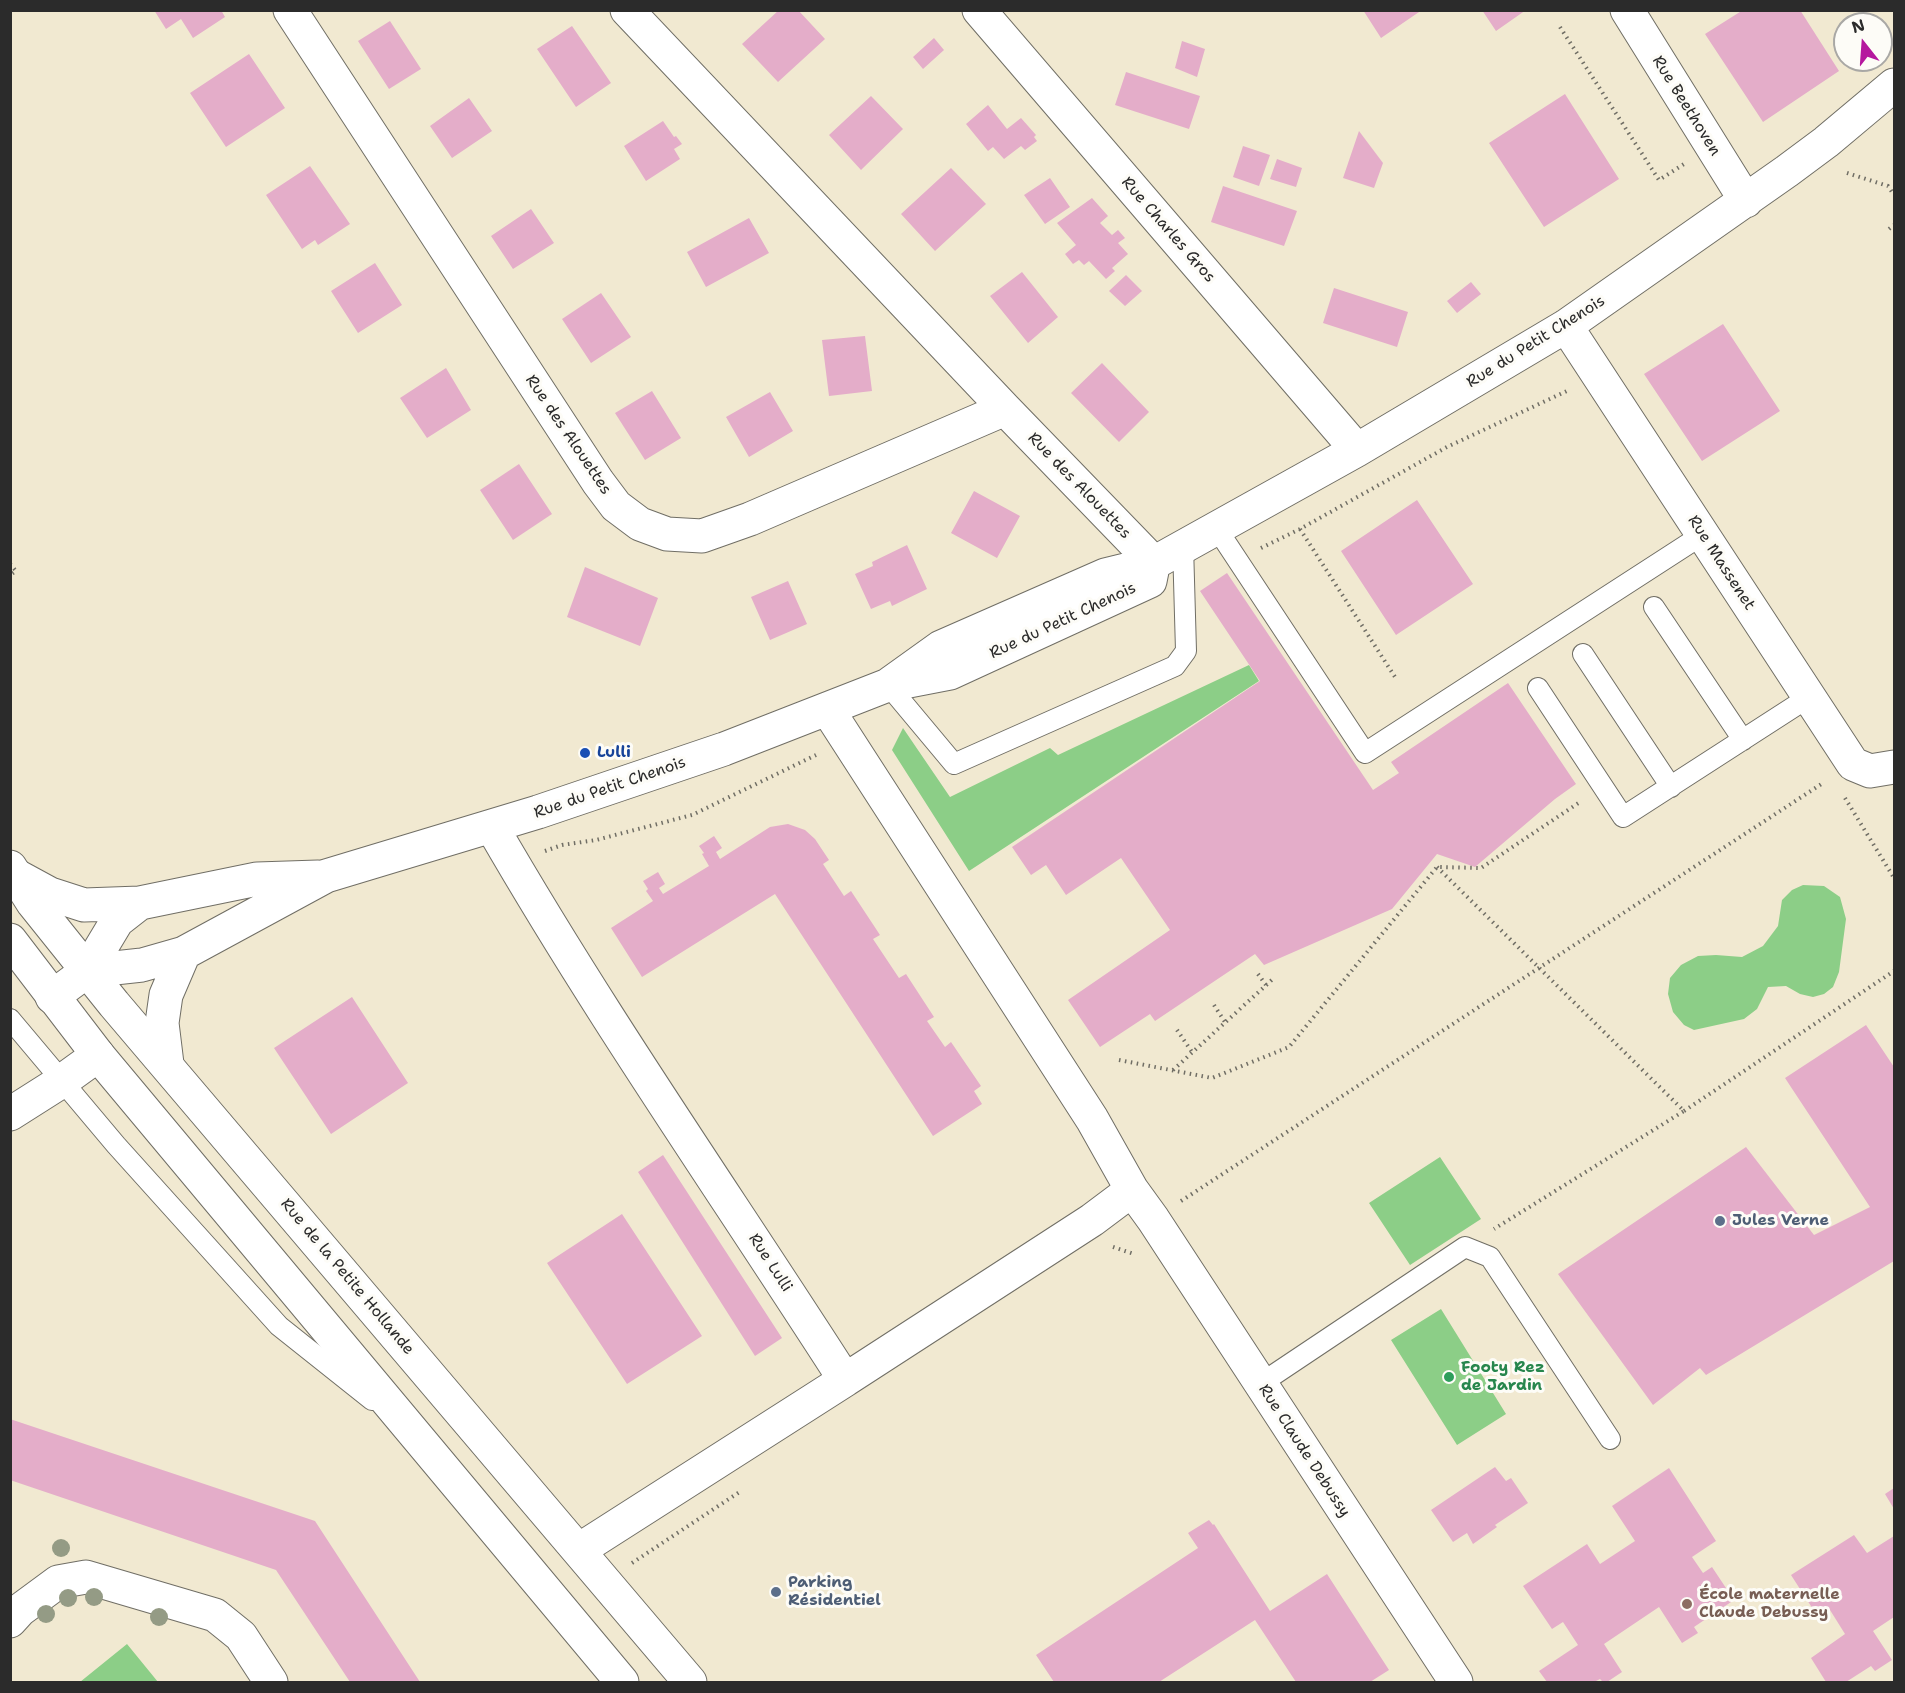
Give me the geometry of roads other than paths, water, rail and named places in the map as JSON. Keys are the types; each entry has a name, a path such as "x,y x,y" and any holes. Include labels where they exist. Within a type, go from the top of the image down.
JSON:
{"street":[{"name":"Rue des Alouettes","path":"290,10 598,482 616,506 640,524 667,534 702,536 750,519 1005,409"},
{"name":"Rue des Alouettes","path":"627,10 1154,563"},
{"name":"Rue Charles Gros","path":"979,10 1357,450"},
{"name":"Rue Beethoven","path":"1627,10 1746,201"},
{"name":"Rue du Petit Chenois","path":"87,971 142,965 184,953 326,876 492,827 724,749 828,710 888,685 941,647 1105,575 1154,563 1357,450 1566,326 1746,201 1826,142 1894,85"},
{"name":"Rue Massenet","path":"1566,326 1809,697 1842,771 1870,771 1894,767"},
{"path":"579,1550 1092,1220 1132,1190 1092,1119 828,710"},
{"name":"Rue Lulli","path":"492,827 655,1090 845,1380"},
{"name":"Rue du Petit Chenois","path":"13,871 50,894 84,905 140,903 257,879 326,876"},
{"name":"Rue de la Petite Hollande","path":"13,871 33,903 87,971 690,1683"},
{"path":"52,998 87,971 117,921 140,903"},
{"path":"10,940 52,998 98,1054 622,1683"},
{"path":"167,1064 162,1023 166,995 184,953"},
{"path":"10,1114 62,1081 98,1054"},
{"name":"Rue Claude Debussy","path":"1132,1190 1165,1211 1260,1384 1456,1683"},
{"path":"10,1621 20,1610 58,1582 86,1577 215,1615 241,1636 271,1683"}],"lane":[{"path":"1217,529 1365,753 1702,535"},
{"path":"888,685 954,764 1175,666 1186,651 1183,545"},
{"path":"1654,607 1743,740"},
{"path":"1582,654 1671,787"},
{"path":"1538,688 1623,817 1809,697"},
{"path":"10,1019 116,1146 279,1326 416,1436"},
{"path":"1260,1384 1465,1247 1490,1257 1610,1440"}],"place":[{"name":"Lulli","path":"585,753"},
{"name":"Jules Verne","path":"1720,1221"},
{"name":"Footy Rez de Jardin","path":"1449,1377"},
{"name":"Parking Résidentiel","path":"776,1592"},
{"name":"École maternelle Claude Debussy","path":"1687,1604"}]}
